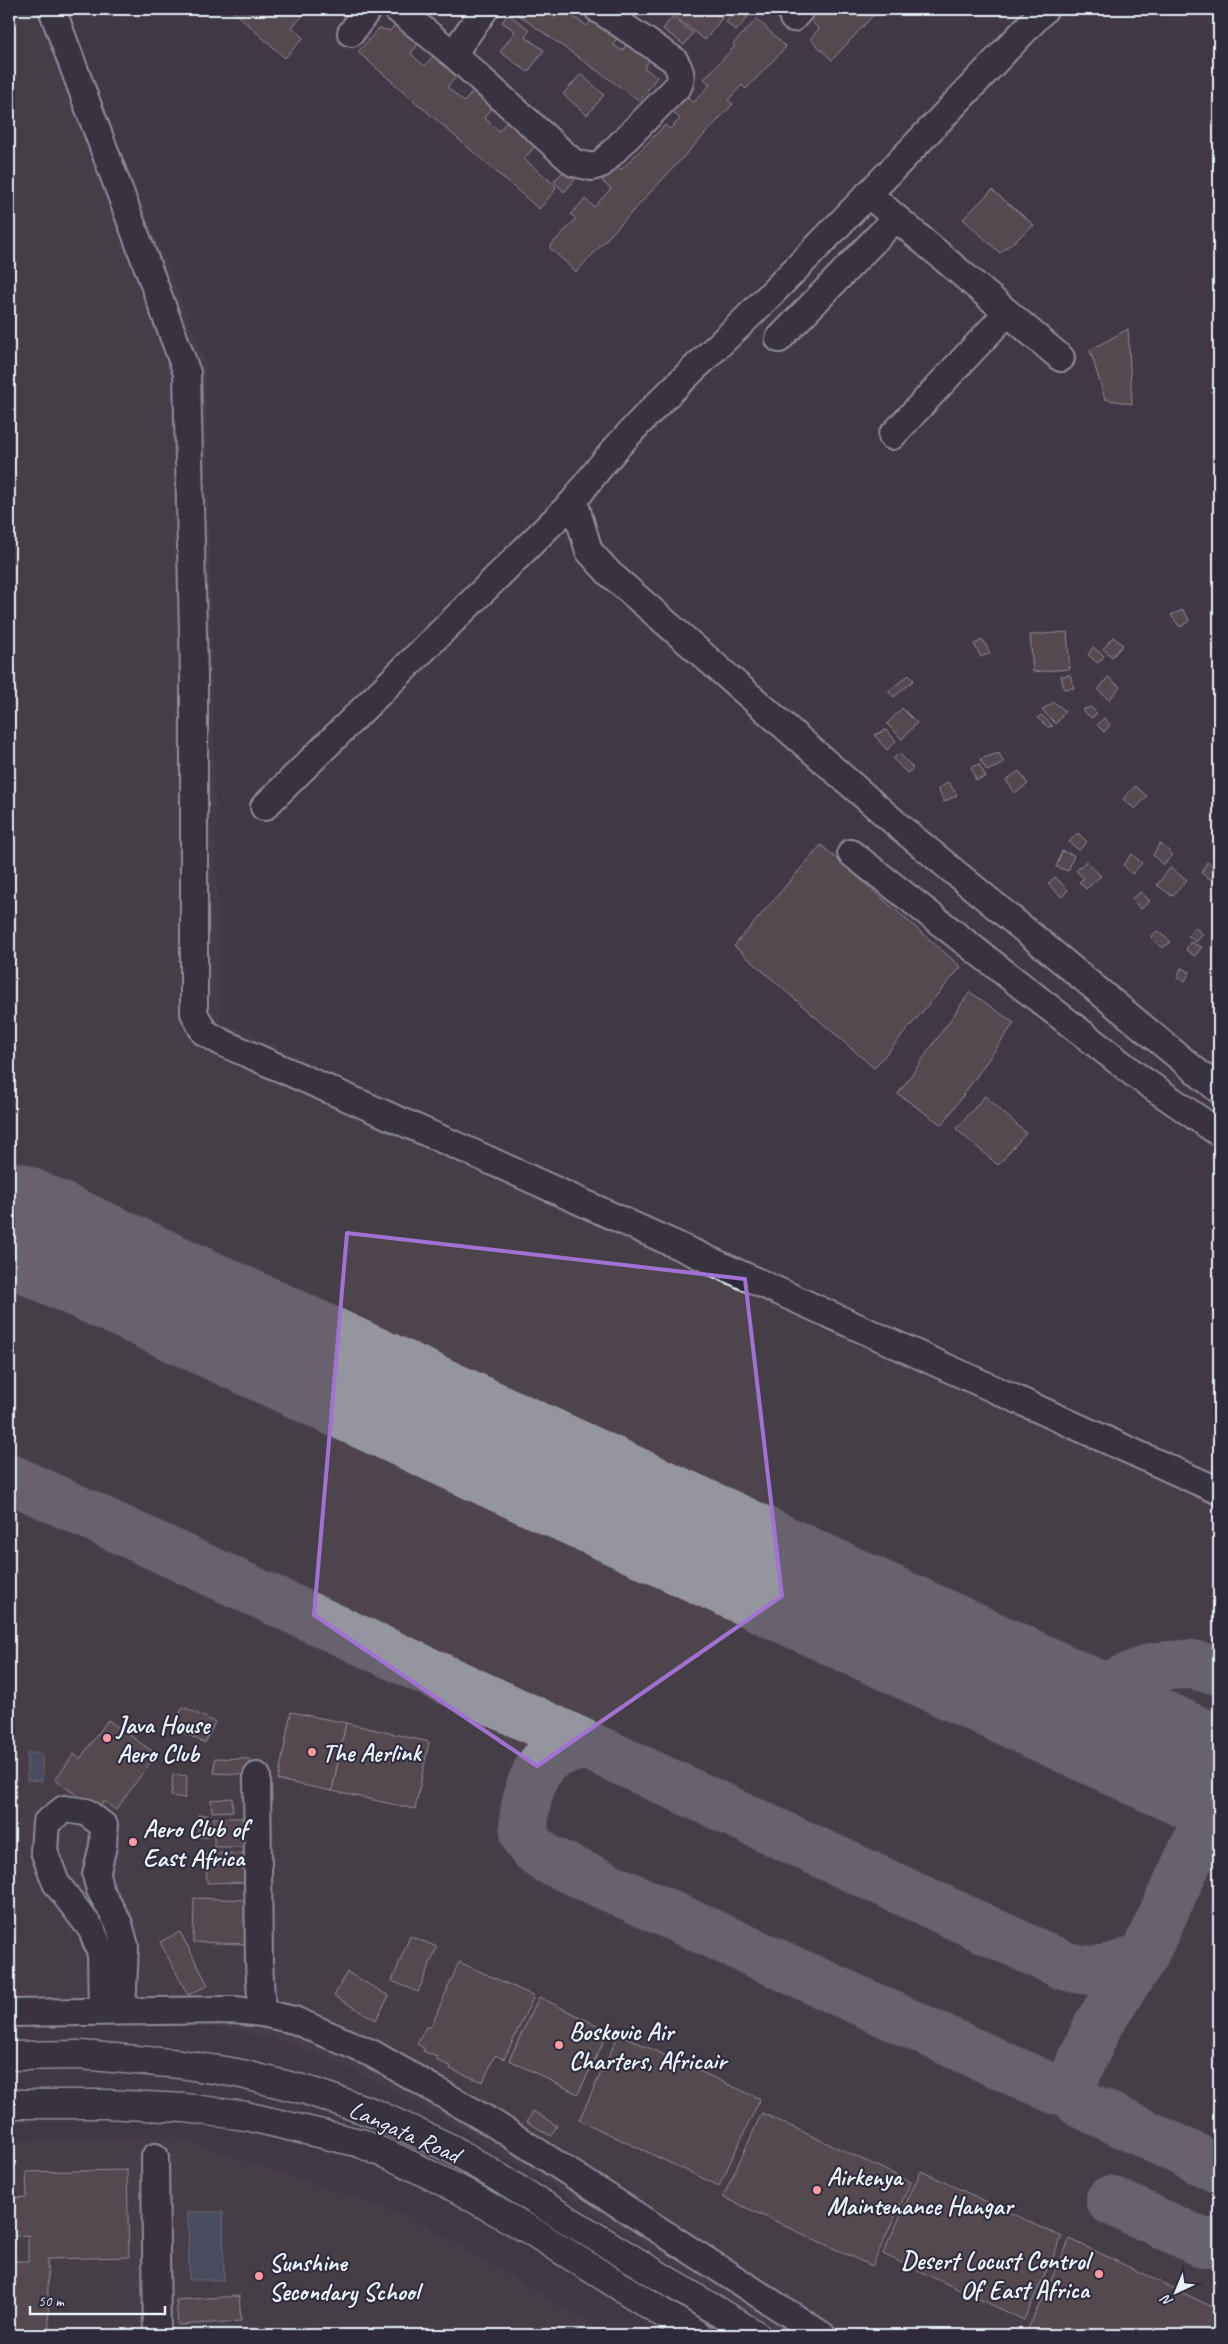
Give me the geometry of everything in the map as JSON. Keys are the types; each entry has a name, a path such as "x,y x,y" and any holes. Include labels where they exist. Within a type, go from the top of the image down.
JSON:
{"main road":[{"name":"Langata Road","path":"9,2056 81,2055 180,2064 237,2073 306,2090 374,2113 452,2149 756,2335"},
{"name":"Langata Road","path":"9,2104 105,2104 185,2108 246,2116 360,2143 400,2160 449,2185 533,2232 698,2335"}],"street":[{"path":"52,9 187,374 194,676 194,1013 204,1032 223,1043 480,1156 1219,1492"},
{"path":"350,33 368,9"},
{"path":"397,9 454,54 574,163 592,167 601,164 682,79 674,60 598,9"},
{"path":"454,54 485,9"},
{"path":"264,807 574,501 602,463 631,432 759,306 1045,9"},
{"path":"868,194 1061,358"},
{"path":"780,338 896,218"},
{"path":"892,436 1007,313"},
{"path":"574,501 589,551 609,573 901,828 1219,1090"},
{"path":"851,853 1138,1076 1219,1133"},
{"path":"257,1776 259,1963 262,2013"},
{"path":"64,1809 86,1812 104,1826 103,1846 96,1875 100,1890 119,1924 125,1946 112,2010 101,1954 92,1930 56,1883 44,1851 46,1823 64,1809"},
{"path":"9,2013 112,2010 234,2010 262,2013 294,2020 373,2054 491,2122 822,2335"},
{"path":"156,2158 157,2335"}],"highlighted area":[{"path":"347,1233 745,1279 782,1596 537,1766 314,1615"}],"shaded area":[{"path":"9,9 65,9 205,361 220,1021 1219,1482 1219,2335 785,2335 437,2113 362,2073 288,2042 226,2028 107,2021 9,2022"},
{"name":"Sunshine Secondary School","path":"171,2136 410,2217 609,2335 9,2335 9,2142"}],"water":[{"path":"27,1753 42,1753 42,1781 27,1780"},
{"path":"188,2212 223,2212 224,2280 189,2280"}],"building":[{"path":"231,9 298,9 304,14 292,27 303,38 285,58"},
{"path":"510,9 562,9 587,26 596,13 622,31 613,44 622,51 631,38 654,54 644,68 657,77 640,101"},
{"path":"665,9 711,9 722,18 705,40"},
{"path":"738,9 748,17 736,31 726,22"},
{"path":"816,9 825,9 831,14 836,9 879,9 832,60 810,39 819,29 808,18"},
{"path":"508,14 530,30 525,37 544,50 528,72 500,52 515,31 502,22"},
{"path":"672,17 693,33 684,45 663,29"},
{"path":"757,19 786,47 746,89 742,85 728,100 733,104 576,272 549,247 576,219 571,214 585,199 594,207 611,189 602,181 617,165 621,170 665,125 670,129 680,119 670,109 684,94 693,103 710,85 704,79"},
{"path":"398,20 422,39 411,53 415,58 425,66 434,55 458,75 447,87 464,102 474,90 494,106 484,118 499,131 507,121 536,145 524,159 556,186 554,192 539,209 358,52 379,28 390,31"},
{"path":"581,74 604,95 587,115 563,94"},
{"path":"565,170 575,180 564,192 554,181"},
{"path":"992,190 1034,225 1000,253 963,219"},
{"path":"1128,329 1132,404 1105,399 1090,350"},
{"path":"1183,610 1190,621 1180,627 1171,615"},
{"path":"1067,632 1070,669 1033,672 1030,635"},
{"path":"1113,637 1123,645 1112,657 1103,649"},
{"path":"983,640 990,653 981,657 974,644"},
{"path":"1093,647 1104,656 1098,663 1088,655"},
{"path":"909,675 914,680 894,697 888,691"},
{"path":"1070,675 1074,688 1064,689 1061,676"},
{"path":"1108,677 1120,687 1109,700 1098,690"},
{"path":"1054,702 1065,711 1056,724 1042,710"},
{"path":"1090,707 1097,713 1092,718 1082,710"},
{"path":"902,708 917,723 902,739 887,724"},
{"path":"1041,715 1053,726 1048,727 1037,718"},
{"path":"1104,718 1110,725 1104,732 1097,725"},
{"path":"886,730 896,741 887,750 874,735"},
{"path":"899,753 913,768 907,773 893,759"},
{"path":"999,753 1004,763 987,771 980,759"},
{"path":"979,764 986,777 976,780 971,767"},
{"path":"1019,771 1028,784 1015,793 1006,780"},
{"path":"948,782 957,795 944,802 938,789"},
{"path":"1135,786 1147,796 1135,809 1123,799"},
{"path":"1078,833 1087,842 1079,850 1069,842"},
{"path":"1160,843 1173,855 1163,865 1153,855"},
{"path":"821,845 961,967 874,1068 734,946"},
{"path":"1062,851 1074,855 1068,871 1056,867"},
{"path":"1132,854 1142,863 1132,874 1123,865"},
{"path":"1086,861 1101,876 1086,889 1079,882 1084,878 1076,871"},
{"path":"1207,862 1217,869 1210,879 1201,873"},
{"path":"1170,868 1187,880 1172,896 1157,885"},
{"path":"1055,877 1068,890 1062,897 1048,884"},
{"path":"1141,892 1150,901 1141,909 1131,899"},
{"path":"1195,928 1203,934 1196,942 1188,936"},
{"path":"1157,931 1171,942 1162,948 1151,937"},
{"path":"1190,942 1202,947 1195,956 1186,950"},
{"path":"1181,968 1190,972 1185,981 1177,978"},
{"path":"970,992 1014,1023 942,1125 898,1094"},
{"path":"985,1096 1026,1133 998,1165 956,1129"},
{"path":"183,1707 215,1722 205,1743 173,1728"},
{"name":"The Aerlink","path":"291,1712 346,1723 332,1791 278,1780"},
{"path":"108,1720 156,1754 116,1810 104,1801 98,1810 55,1780 74,1754 80,1759"},
{"path":"346,1723 429,1742 415,1809 332,1791"},
{"path":"215,1758 250,1759 250,1775 214,1773"},
{"path":"173,1774 187,1776 185,1798 171,1796"},
{"path":"232,1798 233,1811 212,1812 211,1800"},
{"path":"198,1815 208,1815 208,1837 198,1837"},
{"path":"214,1818 244,1818 244,1847 214,1847"},
{"path":"247,1853 248,1882 207,1883 206,1854"},
{"path":"194,1898 248,1900 246,1944 193,1942"},
{"path":"180,1932 208,1985 188,1995 160,1942"},
{"path":"410,1936 437,1947 418,1992 392,1981"},
{"path":"459,1962 534,1996 504,2059 495,2055 483,2082 450,2069 451,2066 435,2060 437,2057 423,2051 424,2048 417,2044 426,2027 431,2027"},
{"path":"347,1972 389,1996 376,2020 334,1996"},
{"name":"Boskovic Air Charters, Africair","path":"539,1997 609,2031 578,2094 509,2060"},
{"path":"619,2034 760,2099 719,2186 579,2120"},
{"path":"533,2111 557,2126 551,2136 527,2122"},
{"name":"Airkenya Maintenance Hangar","path":"762,2113 911,2182 872,2266 723,2197"},
{"path":"127,2170 129,2257 47,2259 49,2335 14,2335 13,2306 9,2306 9,2261 28,2261 28,2235 13,2236 12,2198 27,2197 26,2172"},
{"path":"921,2171 1062,2237 1024,2320 883,2254"},
{"name":"Desert Locust Control Of East Africa","path":"1070,2239 1219,2310 1219,2335 1025,2335"},
{"path":"239,2296 241,2321 178,2325 176,2300"}],"taxiway":[{"path":"9,1478 1063,1965 1084,1970 1105,1969 1125,1964 1144,1955"},
{"path":"1093,1692 1153,1667 1190,1664 1219,1671"},
{"path":"587,1745 566,1749 547,1759 541,1765 531,1784 525,1808 524,1829 527,1841 541,1855 1056,2090 1064,2089 1072,2083 1099,2023 1144,1955 1219,1794"},
{"path":"1072,2083 1071,2092 1080,2103 1219,2169"},
{"path":"1110,2200 1201,2242 1219,2243"}],"runway":[{"path":"9,1222 1208,1775"}],"place":[{"name":"Java House Aero Club","path":"107,1738"},
{"name":"The Aerlink","path":"312,1752"},
{"name":"Aero Club of East Africa","path":"133,1842"},
{"name":"Boskovic Air Charters, Africair","path":"559,2045"},
{"name":"Airkenya Maintenance Hangar","path":"817,2190"},
{"name":"Desert Locust Control Of East Africa","path":"1099,2274"},
{"name":"Sunshine Secondary School","path":"259,2276"}]}
